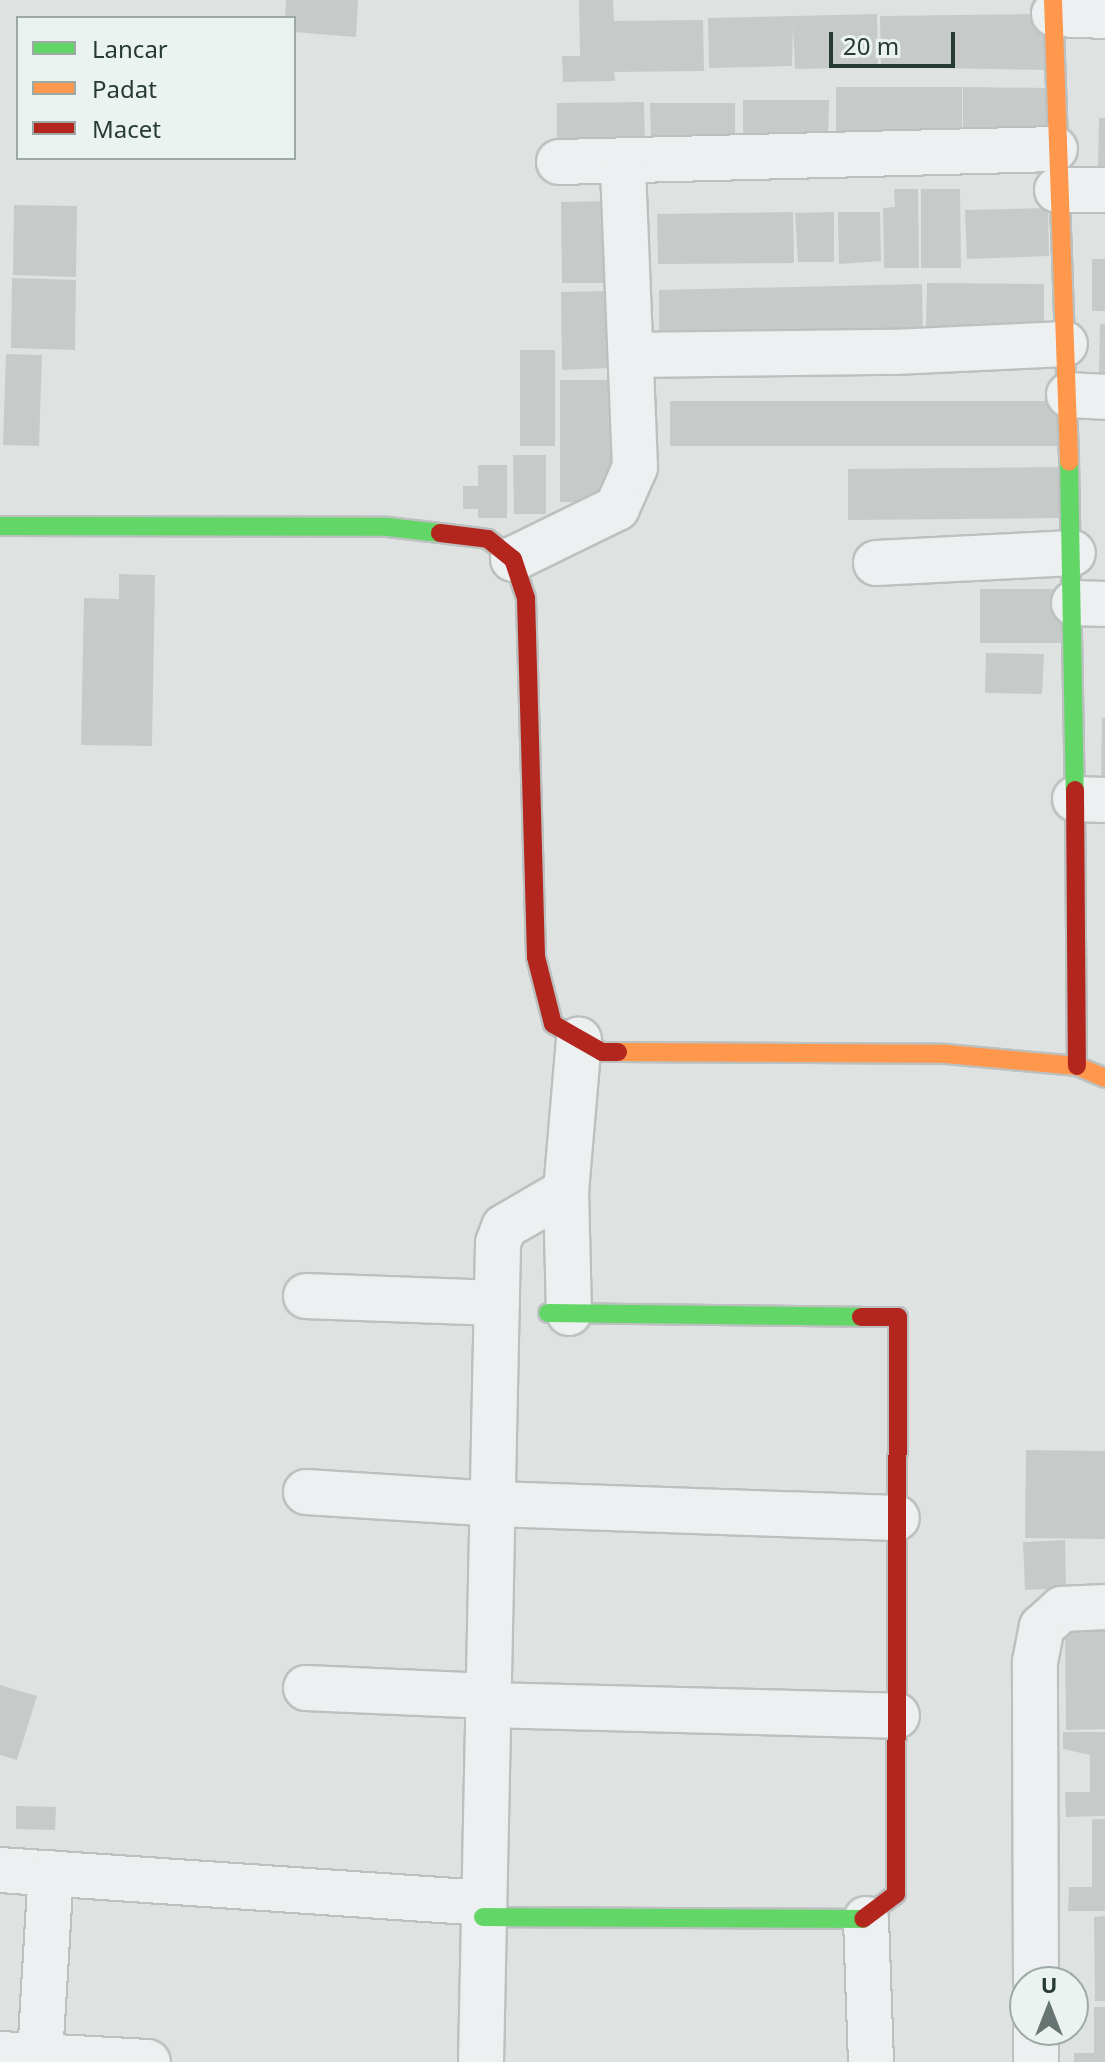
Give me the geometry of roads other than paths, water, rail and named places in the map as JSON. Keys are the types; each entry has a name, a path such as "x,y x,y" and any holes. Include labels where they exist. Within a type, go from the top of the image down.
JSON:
{"street":[{"path":"1077,1066 1090,800 1090,603 1073,553 1087,396 1065,344 1056,170 1054,7 1105,16"},
{"path":"559,162 1056,170 1105,190"},
{"path":"513,559 617,508 635,467 623,162"},
{"path":"631,355 894,352 1065,344"},
{"path":"0,526 388,527 476,534 513,559 526,598 536,957 553,1024 602,1052 946,1054 1077,1066 1105,1078"},
{"path":"876,563 1073,553"},
{"path":"0,1870 483,1910 866,1919 896,1894 898,1317 558,1313 579,1040"},
{"path":"481,2062 495,1504 498,1243 504,1227 566,1191"},
{"path":"306,1296 497,1303"},
{"path":"306,1492 495,1504 897,1518"},
{"path":"1036,1966 1035,1662 1042,1627 1062,1609 1105,1607"},
{"path":"306,1688 489,1701 897,1716"},
{"path":"51,1873 20,2055 148,2062"},
{"path":"866,1919 871,2062"}]}
